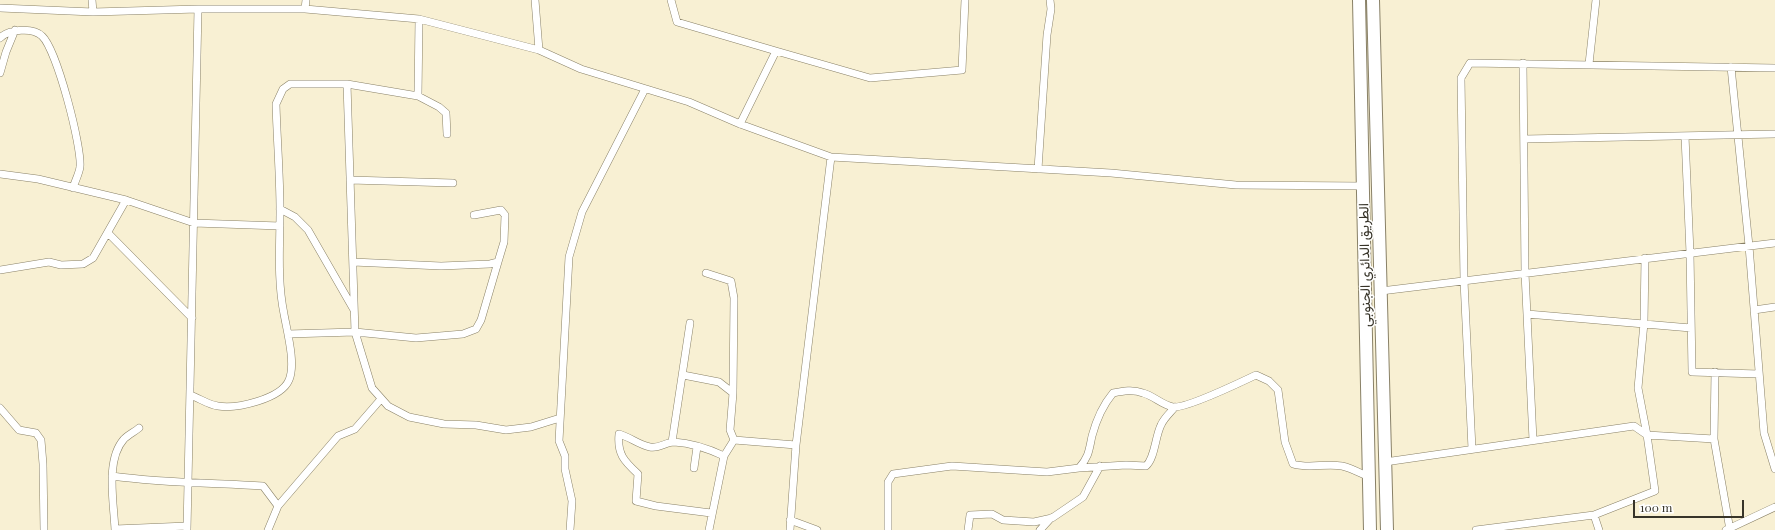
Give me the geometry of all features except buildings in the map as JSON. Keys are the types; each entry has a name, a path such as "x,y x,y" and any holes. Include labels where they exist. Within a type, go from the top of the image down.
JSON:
{"main road":[{"name":"الطريق الدائري الجنوبي","path":"1359,0 1370,530"},
{"name":"الطريق الدائري الجنوبي","path":"1374,0 1387,530"}],"street":[{"path":"92,0 93,12"},
{"path":"304,9 306,0"},
{"path":"536,0 539,50"},
{"path":"671,0 677,22 870,78 962,70 965,0"},
{"path":"1038,169 1047,35 1051,9 1050,0"},
{"path":"1589,64 1596,0"},
{"path":"0,8 93,12 198,9 304,9 419,19 539,50 581,69 689,102 740,124 831,157 1111,173 1236,185 1363,186"},
{"path":"139,428 124,439 115,453 112,476 115,530 187,528 198,9"},
{"path":"418,96 419,19"},
{"path":"0,38 15,30 27,30 42,36 49,47 63,82 78,142 80,167 73,188"},
{"path":"0,73 6,52 15,30"},
{"path":"740,124 776,51"},
{"path":"1472,449 1464,281 1461,78 1470,63 1775,68"},
{"path":"1523,63 1527,314 1533,440"},
{"path":"1731,67 1749,246 1764,433 1771,445 1775,469"},
{"path":"190,395 216,406 230,407 250,404 286,387 290,379 291,366 288,334 283,313 280,272 280,210 276,104 283,89 290,84 347,84 418,96 439,107 446,113 447,134"},
{"path":"347,84 355,332 372,388 388,406 409,417 444,424 476,425 506,430 530,427 560,418"},
{"path":"570,530 572,501 565,469 565,456 559,441 569,257 582,212 645,89"},
{"path":"1524,139 1775,134"},
{"path":"1685,136 1690,253 1692,372 1759,374"},
{"path":"790,530 796,445 831,157"},
{"path":"0,174 38,179 126,200 194,222 280,226"},
{"path":"350,180 453,183"},
{"path":"0,270 49,262 61,265 83,264 93,258 126,200"},
{"path":"280,210 294,217 308,230 354,310"},
{"path":"288,334 355,332 416,338 463,334 476,329 481,320 504,242 505,215 501,210 474,215"},
{"path":"108,232 192,318"},
{"path":"1381,291 1775,242"},
{"path":"1476,530 1594,515 1655,491 1647,435 1638,388 1644,323 1645,258"},
{"path":"353,262 441,266 490,264 498,262"},
{"path":"706,273 731,281 734,298 733,393 730,430 734,440"},
{"path":"1754,310 1775,307"},
{"path":"1527,314 1691,328"},
{"path":"672,442 690,323"},
{"path":"1716,372 1714,439 1728,529 1775,507"},
{"path":"683,375 719,382 733,393"},
{"path":"1079,468 1088,457 1092,436 1104,403 1113,393 1127,390 1144,393 1161,403 1175,407 1193,402 1256,375 1269,381 1278,390 1285,442 1292,464 1303,467 1316,465 1343,466 1369,477"},
{"path":"268,530 278,506 338,436 356,428 381,399"},
{"path":"888,530 888,482 892,474 952,466 1047,472 1100,466 1146,466 1151,461 1155,441 1161,423 1175,407"},
{"path":"0,408 19,430 36,433 41,440 44,530"},
{"path":"1385,462 1634,426 1647,435 1714,439"},
{"path":"711,513 656,506 636,501 638,474 623,459 618,447 619,434 628,436 638,443 651,448 664,446 672,442 708,449 724,456"},
{"path":"734,440 796,445"},
{"path":"709,530 711,513 724,456 734,440"},
{"path":"694,468 697,447"},
{"path":"1040,530 1052,518 1083,497 1100,466"},
{"path":"112,476 156,482 188,481 263,486 278,506"},
{"path":"968,530 970,515 992,514 1003,520 1034,522 1052,518"},
{"path":"1594,515 1599,530"},
{"path":"790,520 817,530"}]}
